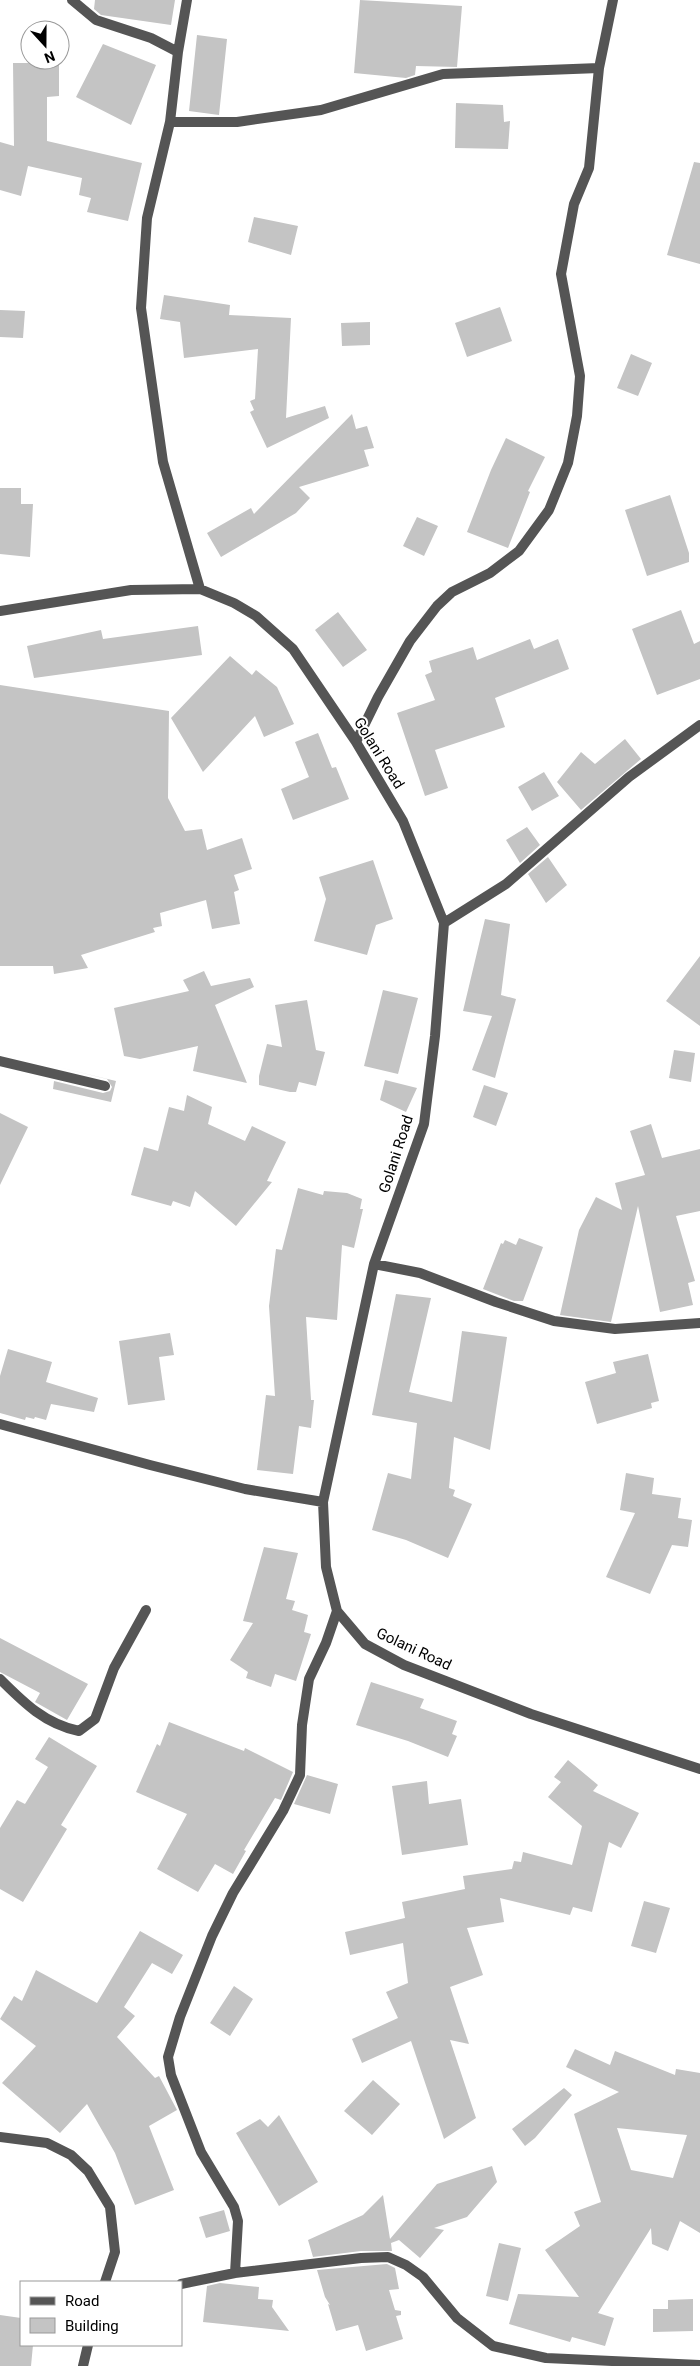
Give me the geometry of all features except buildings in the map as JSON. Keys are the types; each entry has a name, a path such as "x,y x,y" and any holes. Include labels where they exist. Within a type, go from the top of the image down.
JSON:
{"street":[{"path":"72,0 96,20 151,38 178,52"},
{"path":"187,0 178,52 170,122 147,218 141,308 163,462 200,589"},
{"path":"356,742 378,697 410,641 437,606 452,592 490,573 519,551 549,510 568,462 577,416 580,376 561,274 574,204 590,168 599,68 613,0"},
{"path":"170,122 237,122 321,110 443,74 599,68"},
{"name":"Golani Road","path":"0,610 131,590 200,589 234,603 256,616 293,649 356,742 404,821 444,923 435,1036 424,1124 374,1264 323,1502 326,1567 337,1611 364,1644 404,1665 531,1714 700,1770"},
{"path":"444,923 506,884 629,777 700,725"},
{"path":"0,1061 106,1086"},
{"path":"374,1264 420,1273 496,1302 554,1321 615,1329 699,1326"},
{"path":"0,1424 235,1486 323,1502"},
{"path":"0,1679 29,1708 57,1726 79,1731 95,1719 114,1668 146,1610"},
{"path":"235,2273 238,2221 236,2214 201,2152 173,2082 168,2057 180,2016 212,1936 233,1894 283,1811 300,1775 302,1725 309,1679 326,1643 337,1611"},
{"path":"0,2137 48,2143 71,2155 88,2171 110,2206 114,2252 104,2281"},
{"path":"182,2284 235,2273 361,2258 388,2257 406,2265 422,2277 457,2318 493,2346 546,2358 700,2365"},
{"path":"83,2366 88,2346"}]}
